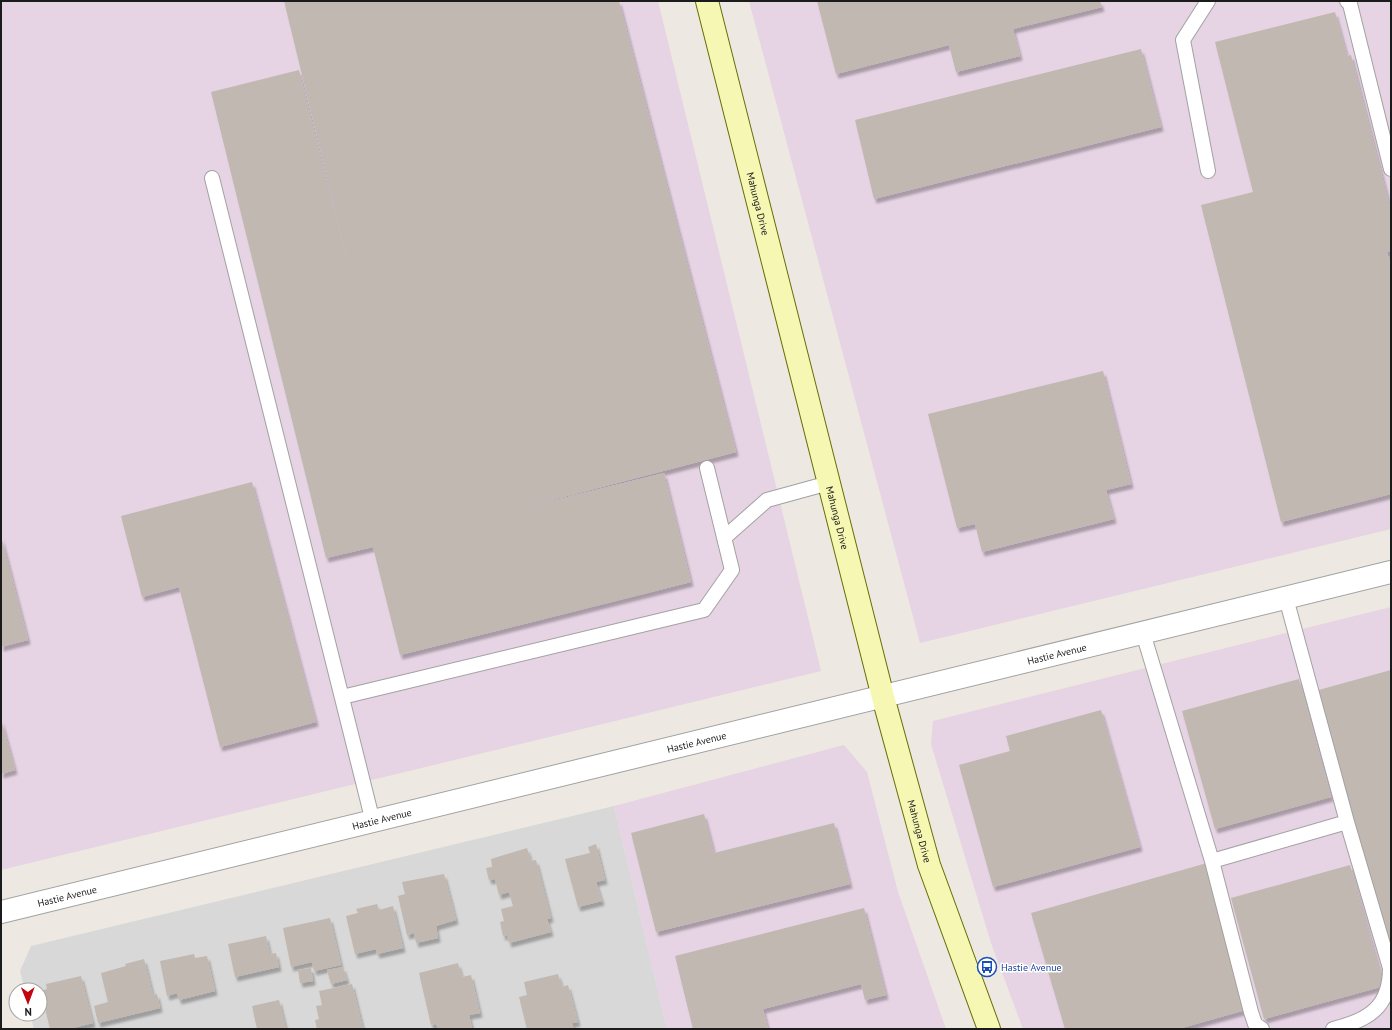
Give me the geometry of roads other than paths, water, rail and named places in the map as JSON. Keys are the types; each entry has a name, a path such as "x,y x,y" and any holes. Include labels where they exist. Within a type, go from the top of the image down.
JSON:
{"main road":[{"name":"Mahunga Drive","path":"707,1 883,697 928,865 989,1029"}],"street":[{"name":"Hastie Avenue","path":"1,912 1391,572"}],"lane":[{"path":"1208,1 1183,40 1208,171"},
{"path":"1347,1 1350,4 1391,169"},
{"path":"212,178 373,822"},
{"path":"342,697 704,610 732,570 707,468"},
{"path":"724,538 767,500 829,483"},
{"path":"1286,598 1347,822 1390,968 1388,991 1380,1006 1352,1024 1333,1029"},
{"path":"1143,633 1212,861 1250,1012 1255,1024 1262,1029"},
{"path":"1212,861 1347,822"}],"place":[{"name":"Hastie Avenue","path":"987,967"}]}
